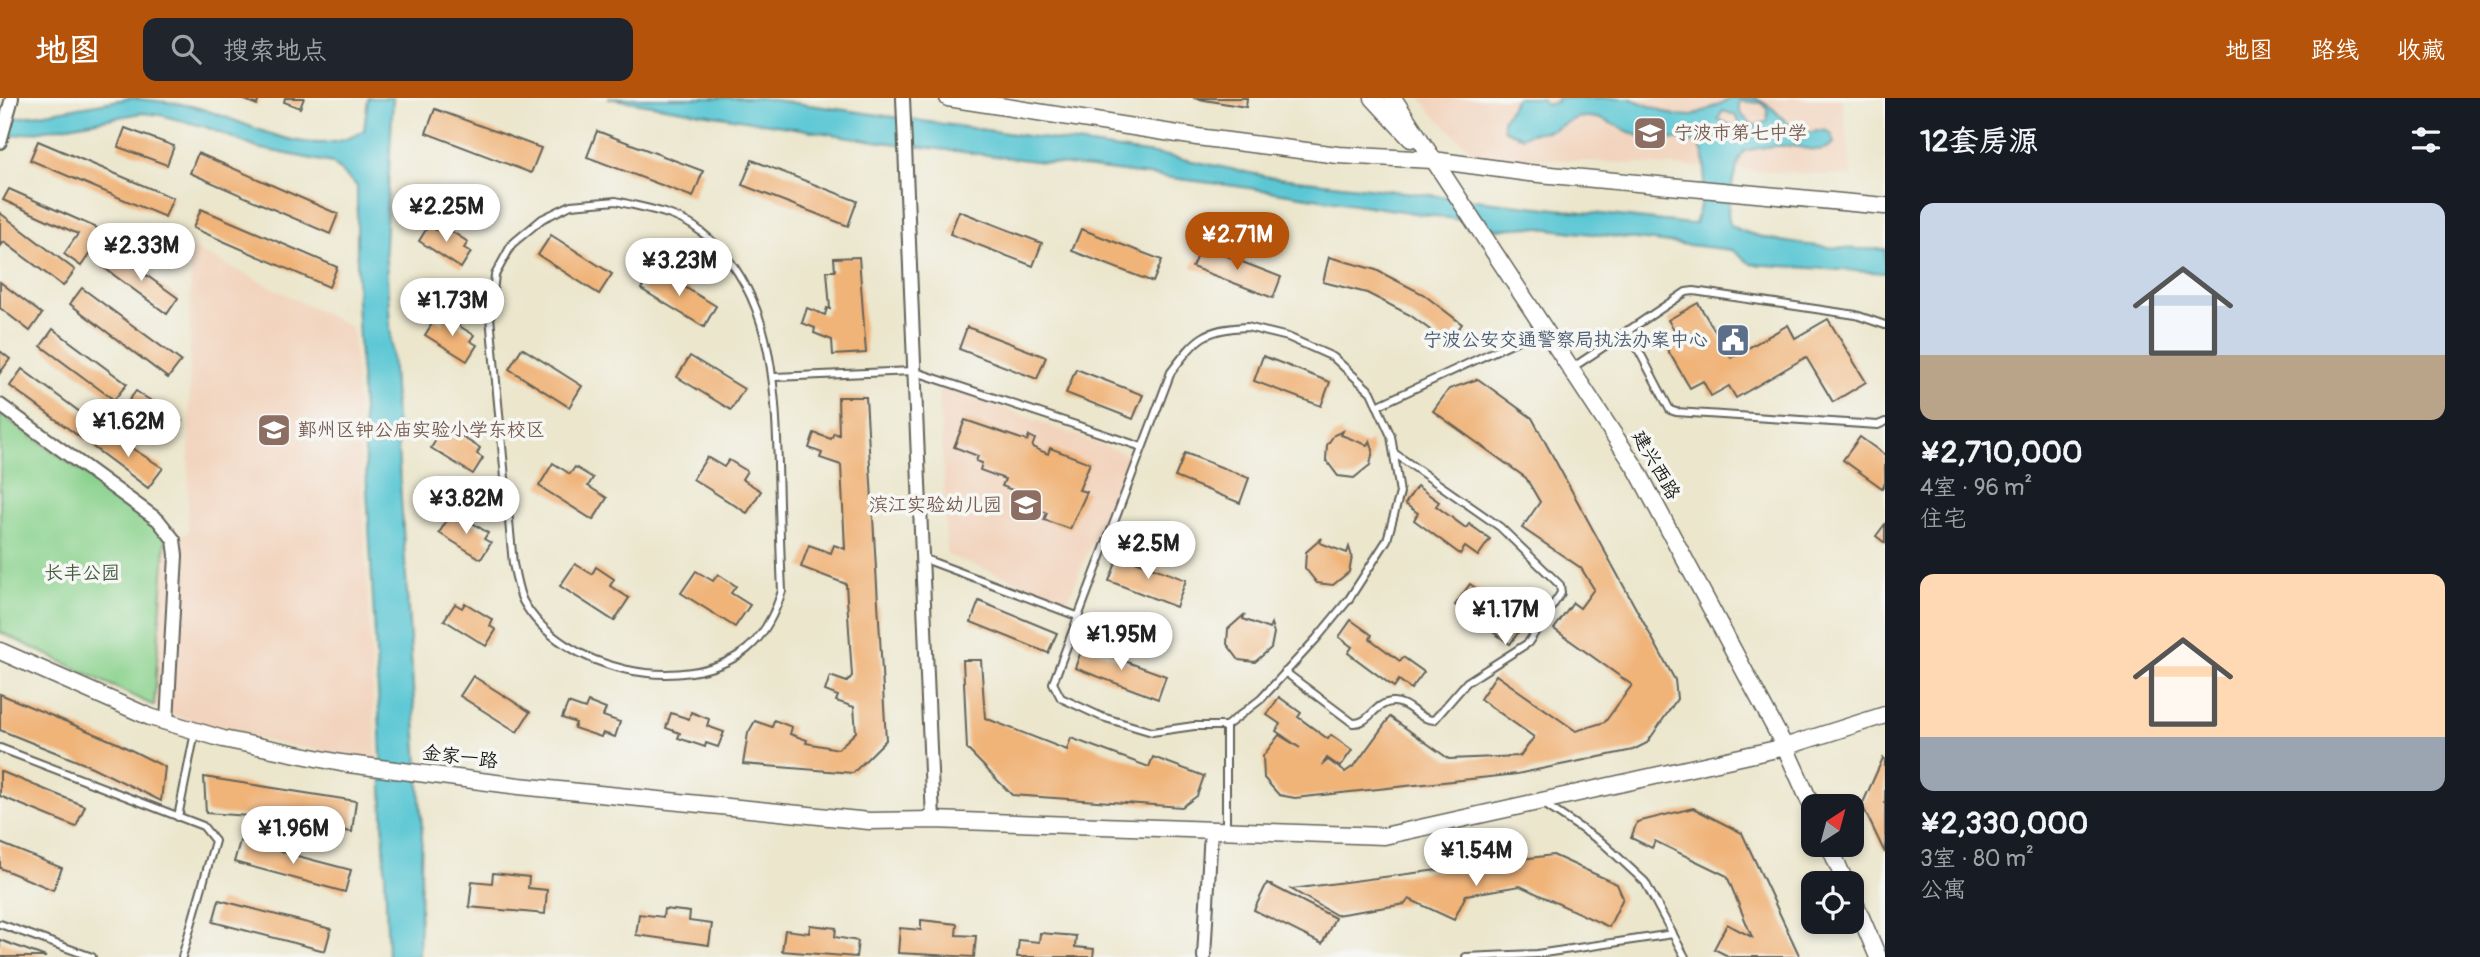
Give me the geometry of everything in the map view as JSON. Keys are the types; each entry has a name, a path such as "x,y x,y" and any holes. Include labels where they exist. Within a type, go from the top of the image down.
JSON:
{"street":[{"path":"0,142 12,98"},
{"path":"948,98 1338,155 1433,160 1528,173 1885,206"},
{"name":"建兴西路","path":"1373,98 1433,160"},
{"name":"建兴西路","path":"1393,98 1546,327 1637,470 1785,747 1806,794"},
{"path":"903,99 933,820"},
{"path":"0,405 158,520 174,540 176,555 167,722"},
{"name":"金家一路","path":"0,651 167,722 341,763 519,786 869,821 933,820 1384,836 1785,747 1885,715"},
{"path":"1204,957 1219,830"},
{"path":"1864,925 1878,957"}],"lane":[{"path":"616,201 672,215 699,229 722,250 739,273 756,306 775,377 782,591 764,631 746,650 721,664 679,673 632,673 605,665 570,647 548,630 523,600 513,565 491,331 495,275 512,244 542,219 571,205 616,201"},
{"path":"1572,368 1686,292 1856,315 1885,325"},
{"path":"1247,327 1288,337 1333,357 1371,392 1377,406 1391,436 1399,493 1387,540 1349,599 1261,699 1226,726 1195,726 1152,732 1102,717 1061,698 1053,683 1077,615 1171,372 1191,346 1217,329 1247,327"},
{"path":"1377,406 1546,327"},
{"path":"1628,330 1670,410 1878,425 1885,422"},
{"path":"775,377 914,371 1142,447"},
{"path":"1285,672 1353,723 1360,724 1387,702 1398,702 1428,720 1434,720 1467,682 1528,643 1561,593 1560,585 1500,527 1394,453"},
{"path":"922,558 1077,615"},
{"path":"1219,830 1226,726"},
{"path":"178,817 195,730"},
{"path":"0,748 203,827 215,841 182,957"},
{"path":"1539,802 1603,843 1645,882 1685,957"},
{"path":"0,924 92,957"},
{"path":"1466,957 1538,954 1673,933"}],"shaded area":[{"name":"宁波市第七中学","path":"1421,98 1842,98 1852,176 1476,155 1431,112"},
{"name":"鄞州区钟公庙实验小学东校区","path":"191,247 353,328 377,760 267,741 176,716 154,706 166,531 171,535 188,533"},
{"name":"滨江实验幼儿园","path":"939,384 1129,455 1068,600 947,555"}],"green space":[{"name":"长丰公园","path":"0,414 166,531 154,706 0,632"}],"water":[{"path":"131,98 195,107 301,142 323,143 344,140 364,130 368,98 393,98 385,245 422,829 419,957 388,957 380,730 357,302 357,186 332,163 257,148 206,127 160,115 142,113 0,138 0,121"},
{"path":"608,98 760,98 1168,156 1270,177 1690,224 1695,223 1697,218 1704,180 1705,163 1697,145 1689,141 1635,135 1604,120 1587,117 1573,119 1551,130 1522,137 1503,129 1503,120 1516,98 1541,98 1546,105 1557,102 1557,98 1629,98 1674,115 1693,116 1733,98 1756,98 1772,108 1799,134 1824,130 1831,133 1834,143 1818,150 1784,146 1744,151 1731,188 1728,210 1731,226 1784,241 1828,247 1885,249 1885,273 1751,264 1732,250 1531,227 1498,229 1468,221 1235,186 874,141","holes":["1740,101 1761,103 1767,109 1768,121 1755,126 1752,124 1741,112","1723,111 1735,115 1739,121 1737,128 1718,119"]}],"building":[{"path":"240,98 259,98 257,105"},
{"path":"285,98 304,98 300,108 284,102"},
{"path":"1193,98 1247,98 1246,107"},
{"path":"435,109 541,148 531,173 426,133"},
{"path":"125,128 174,146 167,165 118,147"},
{"path":"597,131 703,171 693,197 587,157"},
{"path":"38,141 173,198 165,217 30,160"},
{"path":"198,153 338,214 330,234 190,173"},
{"path":"752,160 857,201 848,226 742,185"},
{"path":"9,189 97,228 100,239 81,266 64,254 78,234 3,200"},
{"path":"201,209 337,267 329,287 193,228"},
{"path":"959,211 1042,243 1033,266 950,234"},
{"path":"0,213 75,270 63,286 4,242 0,247"},
{"path":"440,224 468,242 464,248 471,252 461,268 419,241 429,225 436,230"},
{"path":"1081,229 1162,260 1153,282 1072,251"},
{"path":"551,235 612,274 599,294 538,255"},
{"path":"1201,246 1281,277 1273,298 1192,267"},
{"path":"114,252 178,298 167,314 103,267"},
{"path":"859,257 866,353 833,355 832,340 814,333 815,328 802,323 807,308 825,315 827,308 830,309 827,271 835,271 834,258"},
{"path":"1329,257 1376,270 1423,294 1462,324 1448,343 1410,315 1367,293 1323,282"},
{"path":"653,268 716,306 704,327 641,289"},
{"path":"0,282 42,314 30,331 0,308"},
{"path":"82,288 181,361 168,378 70,304"},
{"path":"1698,303 1731,358 1788,325 1795,338 1828,319 1866,382 1833,402 1806,357 1736,398 1729,386 1711,396 1703,381 1690,388 1663,342 1677,334 1668,320"},
{"path":"446,318 474,335 470,341 477,345 467,361 425,335 435,319 442,324"},
{"path":"967,327 1046,357 1037,379 959,349"},
{"path":"53,329 127,384 114,400 41,346"},
{"path":"522,348 582,386 569,407 509,369"},
{"path":"0,351 10,359 0,373"},
{"path":"690,356 744,389 731,410 677,377"},
{"path":"1263,356 1330,382 1321,406 1254,381"},
{"path":"22,369 96,424 84,440 10,386"},
{"path":"1076,369 1143,395 1133,419 1066,393"},
{"path":"1478,379 1532,418 1675,680 1677,699 1647,743 1633,750 1517,774 1295,798 1279,795 1264,778 1263,756 1279,735 1300,748 1276,731 1280,724 1267,715 1279,697 1301,713 1298,717 1328,739 1331,735 1352,750 1340,767 1327,758 1322,765 1328,760 1345,772 1355,765 1390,717 1449,759 1520,756 1534,737 1480,699 1496,675 1576,731 1605,722 1632,685 1554,629 1573,603 1580,608 1594,589 1581,568 1522,528 1540,502 1526,478 1433,411 1449,389"},
{"path":"136,391 182,421 171,437 124,407"},
{"path":"838,397 866,397 886,740 853,773 743,764 748,733 755,721 772,727 774,720 792,727 790,734 807,740 806,743 838,749 856,732 854,707 836,701 838,696 825,691 830,676 847,682 852,676 846,584 801,567 809,545 831,553 834,545 845,549 841,465 820,458 822,453 809,448 814,433 831,439 834,433 839,435"},
{"path":"965,420 1027,441 1029,436 1035,439 1032,447 1048,454 1050,448 1090,463 1079,490 1087,492 1070,529 1044,520 1047,513 1024,503 1027,496 1002,486 1005,479 980,470 982,463 976,461 978,456 954,447"},
{"path":"105,431 163,468 148,488 93,447"},
{"path":"452,431 480,448 477,454 483,458 473,474 431,448 441,432 449,437"},
{"path":"1343,431 1341,435 1367,445 1370,440 1373,450 1370,465 1354,478 1338,476 1326,460 1327,445 1334,435"},
{"path":"1860,437 1885,455 1885,483 1882,488 1843,460"},
{"path":"1185,453 1249,478 1240,503 1175,477"},
{"path":"707,457 724,467 729,460 747,471 742,479 761,491 747,513 693,479"},
{"path":"553,463 570,474 575,467 593,478 588,486 607,498 593,520 539,486"},
{"path":"1417,486 1439,502 1436,506 1466,528 1469,524 1490,539 1478,556 1465,547 1460,554 1414,520 1418,513 1405,504"},
{"path":"460,515 488,533 484,539 491,543 481,559 439,533 449,517 456,521"},
{"path":"1885,524 1885,543 1876,536"},
{"path":"1322,538 1320,543 1347,553 1349,547 1352,557 1349,572 1333,585 1317,583 1305,568 1306,552"},
{"path":"1119,555 1186,580 1176,607 1109,581"},
{"path":"575,564 592,574 596,567 614,579 610,586 629,598 614,621 560,586"},
{"path":"696,571 713,581 718,574 736,586 731,593 750,605 735,627 681,593"},
{"path":"1470,584 1525,623 1510,644 1455,605"},
{"path":"979,601 1057,633 1048,653 971,622"},
{"path":"465,603 493,620 490,626 496,630 486,646 444,620 455,604 462,608"},
{"path":"1245,614 1243,619 1269,629 1271,624 1274,633 1271,648 1255,662 1239,660 1227,644 1228,629"},
{"path":"1351,620 1372,635 1370,639 1400,661 1403,657 1424,672 1411,689 1399,680 1394,687 1348,653 1352,647 1339,637"},
{"path":"1083,646 1166,676 1158,699 1075,668"},
{"path":"963,660 981,660 985,718 1067,750 1071,738 1149,767 1153,757 1204,776 1197,796 1182,807 1012,795 967,749"},
{"path":"473,676 530,712 517,732 460,696"},
{"path":"0,694 117,743 165,767 161,801 92,767 0,730"},
{"path":"588,702 606,709 603,716 620,722 615,737 603,733 601,737 574,728 576,723 562,718 568,703 585,709"},
{"path":"691,712 709,719 707,726 724,732 718,747 706,743 705,747 678,738 680,733 666,728 671,713 689,719"},
{"path":"1883,758 1885,853 1864,809 1864,801"},
{"path":"0,771 85,806 76,827 0,796"},
{"path":"204,777 356,801 352,832 265,817 206,813"},
{"path":"1693,808 1742,833 1800,957 1730,957 1714,949 1727,924 1752,937 1727,876 1655,841 1652,848 1631,838 1637,822"},
{"path":"240,841 351,870 345,892 234,862"},
{"path":"0,843 62,868 53,890 0,868"},
{"path":"1553,855 1617,884 1623,898 1609,927 1520,886 1466,895 1454,920 1409,899 1405,904 1336,915 1291,889"},
{"path":"493,873 529,877 528,888 547,890 545,914 469,907 472,881 492,883"},
{"path":"1267,883 1335,918 1322,944 1254,910"},
{"path":"219,900 331,929 325,951 213,922"},
{"path":"664,909 690,912 689,921 712,924 709,945 636,935 639,914 663,917"},
{"path":"921,920 957,924 956,935 976,936 974,957 898,953 900,928 921,930"},
{"path":"810,925 836,928 835,937 858,941 856,957 782,951 785,930 809,933"},
{"path":"1040,933 1076,936 1075,947 1094,949 1093,957 1017,957 1019,940 1039,942"},
{"path":"0,940 46,957 0,957"}],"place":[{"name":"宁波市第七中学","path":"1650,133"},
{"name":"宁波公安交通警察局执法办案中心","path":"1733,340"},
{"name":"鄞州区钟公庙实验小学东校区","path":"274,430"},
{"name":"滨江实验幼儿园","path":"1026,505"}]}
